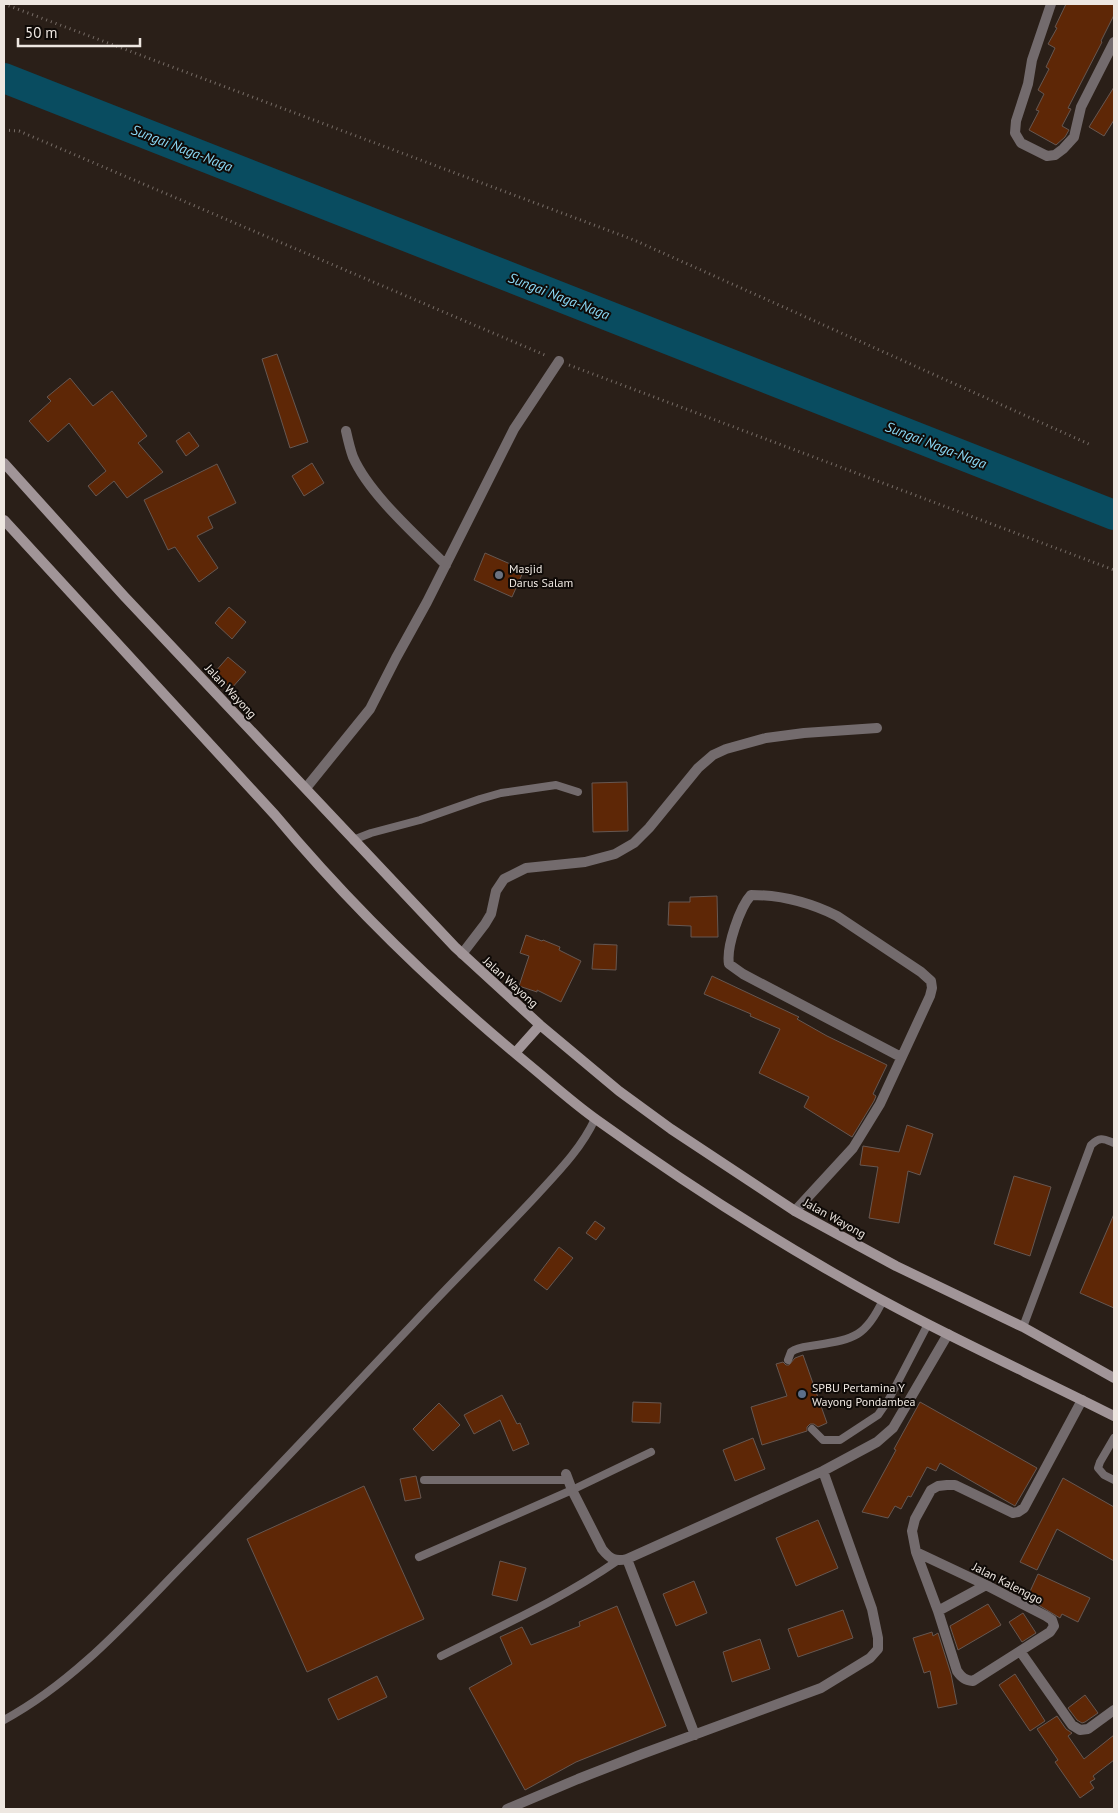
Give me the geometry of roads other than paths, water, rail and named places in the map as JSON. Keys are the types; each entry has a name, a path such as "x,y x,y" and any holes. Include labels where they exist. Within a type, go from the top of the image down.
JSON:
{"main road":[{"name":"Jalan Wayong","path":"4,463 124,596 353,840 462,954 540,1026 619,1091 671,1129 795,1211 896,1266 1023,1327 1114,1378"},
{"path":"4,520 275,815 314,861 419,969 595,1119 714,1200 830,1272 928,1324 1114,1416"},
{"path":"516,1053 540,1026"}],"street":[{"path":"1051,4 1032,60 1028,84 1016,120 1015,133 1021,143 1047,156 1055,155 1063,149 1074,137 1081,107 1114,42"},
{"path":"306,788 370,709 446,565 514,429 559,361"},
{"path":"346,431 354,458 369,483 402,522 446,565"},
{"path":"462,954 486,924 496,891 504,878 526,868 585,862 608,856 634,843 649,828 698,768 713,755 726,749 766,738 804,733 877,728"},
{"path":"795,1211 853,1148 880,1104 932,988 931,981 921,972 822,908 764,895 751,894 746,900 736,927 727,957 728,964 743,974 901,1057"},
{"path":"567,1477 602,1549 608,1557 622,1560 823,1471 877,1442 893,1428 948,1334"},
{"name":"Jalan Kalenggo","path":"916,1552 986,1585 1052,1620 1054,1626 1050,1632 973,1681 965,1680 958,1671 916,1552 912,1531 915,1519 931,1490 938,1486 955,1485 1013,1513 1024,1508 1082,1400"},
{"path":"507,1809 578,1779 821,1688 860,1666 870,1658 878,1649 878,1638 872,1609 823,1471"},
{"path":"622,1560 695,1735"},
{"path":"938,1611 986,1585"},
{"path":"1020,1651 1072,1725 1080,1730 1088,1729 1114,1710"}],"lane":[{"path":"353,840 501,793 556,785 578,792"},
{"path":"4,1720 49,1690 98,1651 160,1588 488,1248 574,1153 587,1135 595,1119"},
{"path":"1023,1327 1092,1145 1096,1140 1102,1138 1114,1143"},
{"path":"788,1360 790,1352 799,1347 852,1338 865,1330 874,1318 883,1300"},
{"path":"812,1429 823,1440 840,1440 878,1415 889,1399 928,1324"},
{"path":"1114,1438 1098,1468 1104,1475 1114,1480"},
{"path":"419,1557 572,1490 651,1452"},
{"path":"424,1480 567,1477"},
{"path":"441,1656 554,1601 622,1560"}],"waterway":[{"name":"Sungai Naga-Naga","path":"4,78 1114,515"}],"place":[{"name":"Masjid Darus Salam","path":"499,575"},
{"name":"SPBU Pertamina Y Wayong Pondambea","path":"802,1394"}]}
